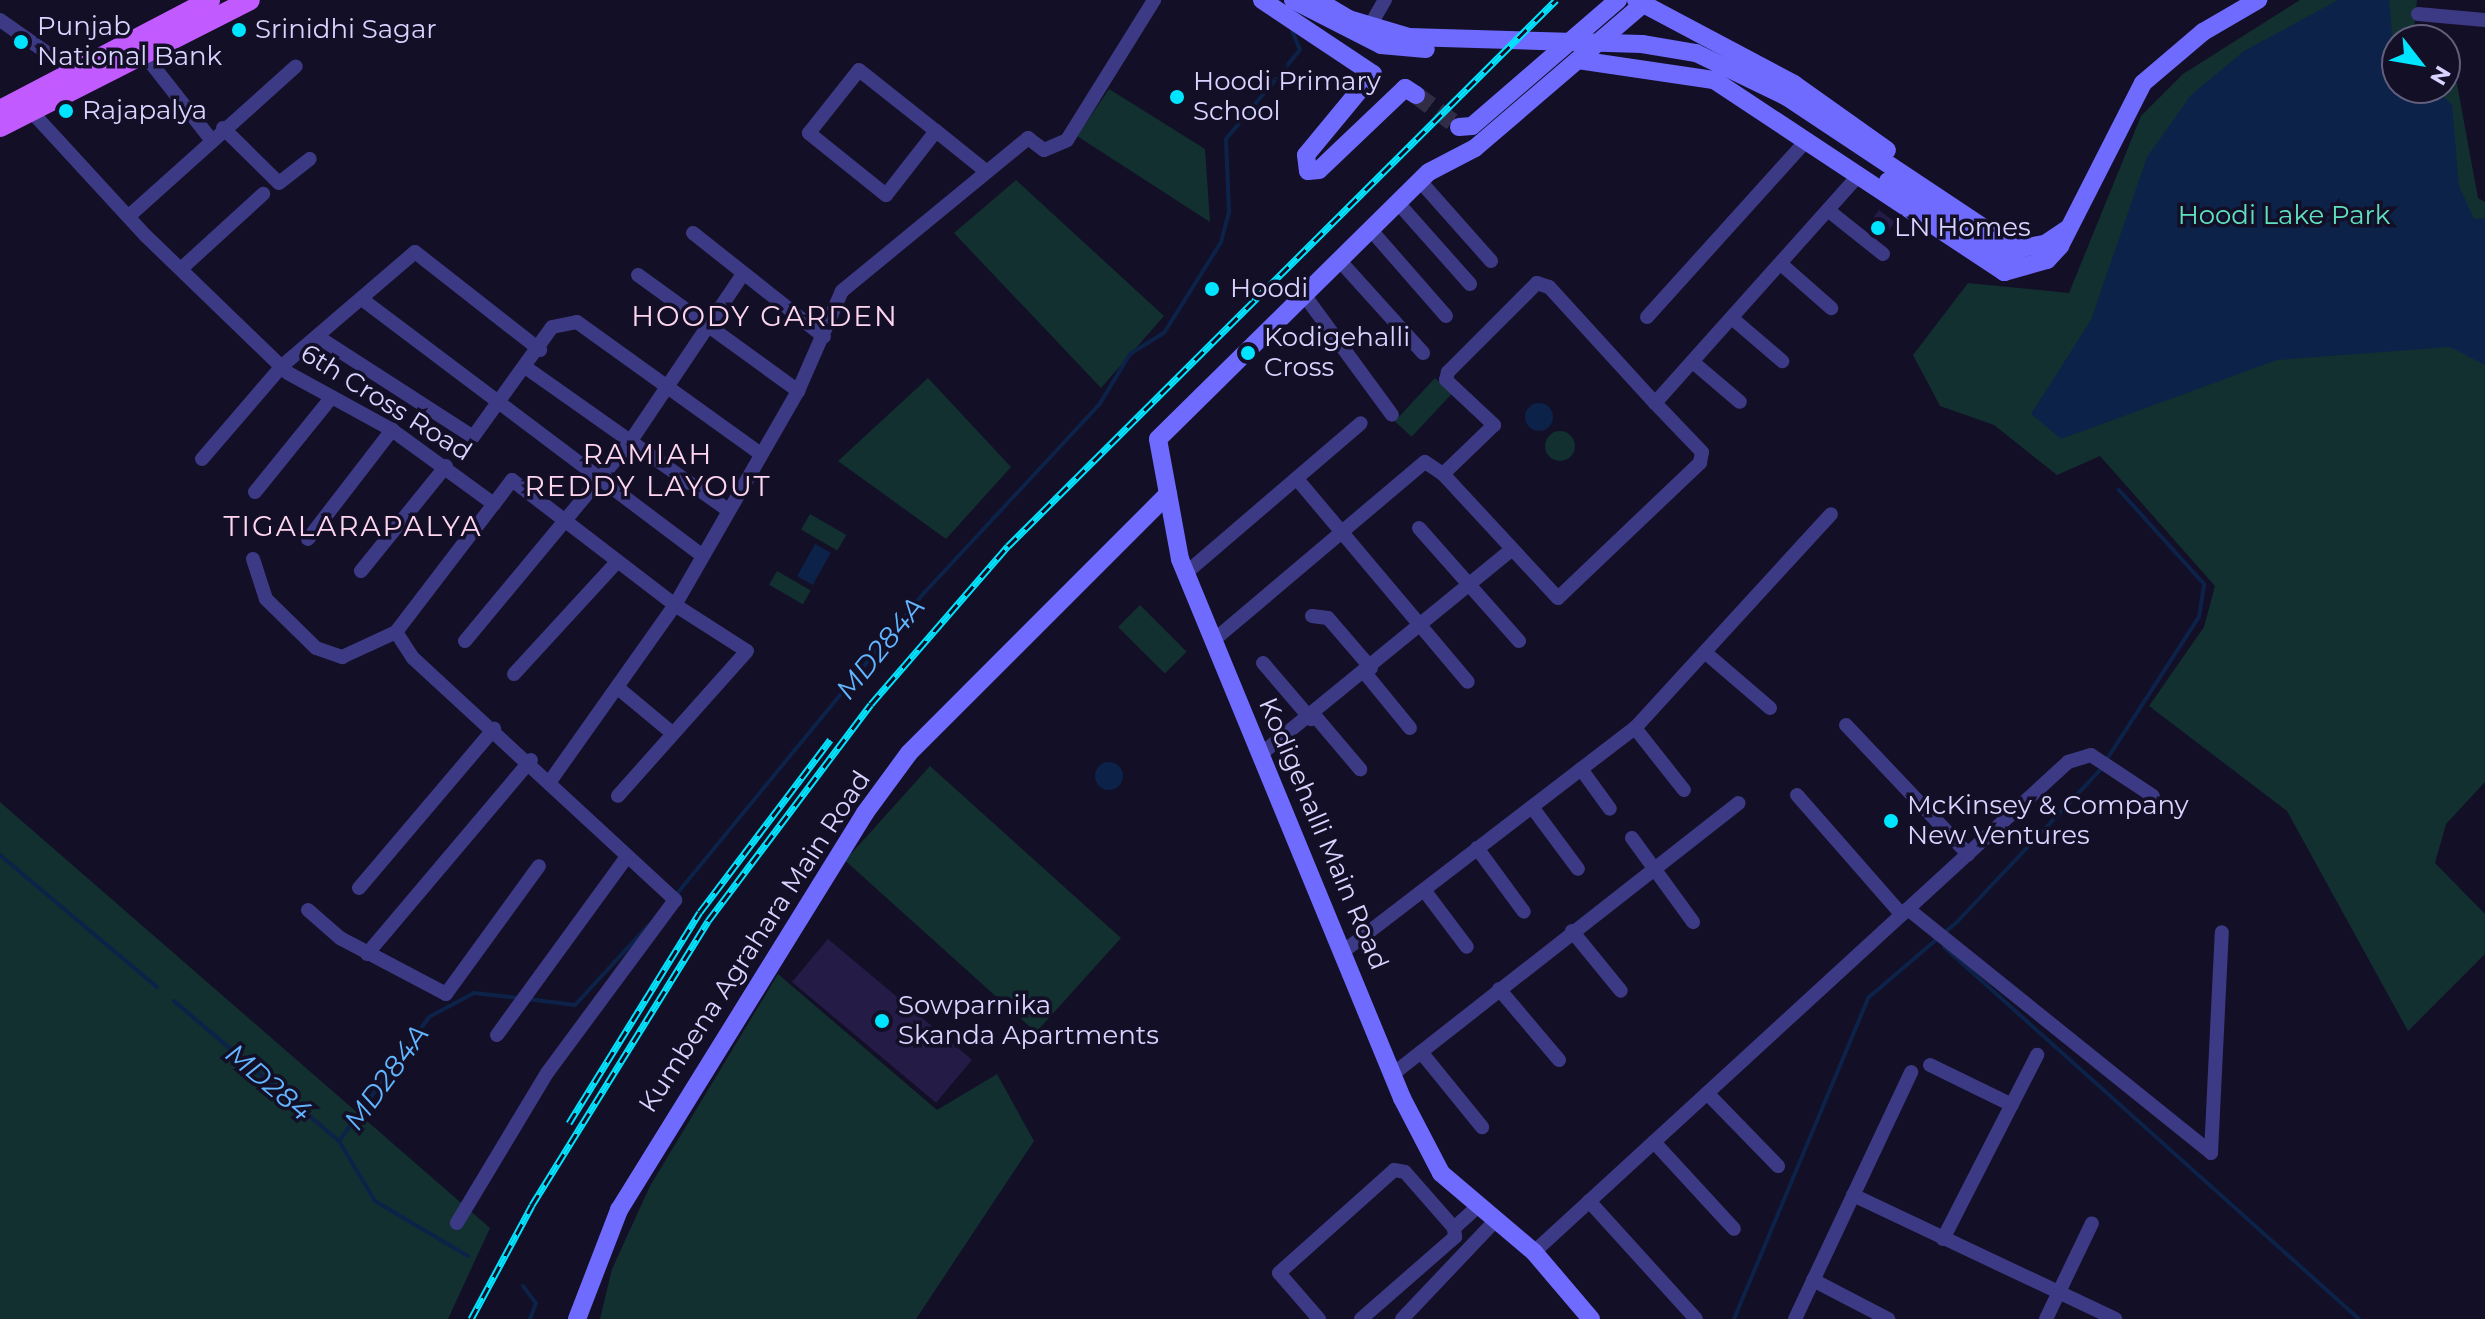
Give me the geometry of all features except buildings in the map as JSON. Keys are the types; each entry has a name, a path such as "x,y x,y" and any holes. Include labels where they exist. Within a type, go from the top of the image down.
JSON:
{"main road":[{"path":"0,110 70,69 210,0"},
{"path":"0,127 250,0"}],"street":[{"path":"551,780 675,605 798,391 842,291 1028,138 1044,150 1067,140 1154,0"},
{"path":"1262,0 1362,62 1373,74 1306,155 1308,171 1319,170 1405,88 1416,95"},
{"path":"1293,0 1381,45 1665,57 1715,70 1764,95 2003,260 2028,266"},
{"path":"1317,0 1349,19 1409,37 1627,43 1696,53 1787,97 2016,249 2054,237"},
{"path":"1334,0 1375,17"},
{"path":"1362,62 1375,17 1385,0"},
{"path":"1459,127 1472,126 1618,0"},
{"path":"1578,60 1669,70 1714,80 1990,267 2028,266 2047,260 2054,237 2143,83 2203,32 2258,0"},
{"path":"1392,415 1305,296 1420,181 1475,148 1644,2 1794,84 1999,226 2022,238 2054,237"},
{"path":"2418,14 2485,20"},
{"path":"0,20 70,69"},
{"path":"1669,70 1685,25"},
{"path":"143,53 210,138"},
{"path":"129,216 210,138 296,66"},
{"path":"936,131 886,195 809,133 859,70 936,131 987,172"},
{"name":"6th Cross Road","path":"30,110 129,216 282,366 392,430 446,466 494,504"},
{"path":"223,128 279,183 310,159"},
{"path":"1647,317 1805,142"},
{"path":"1655,403 1694,363 1856,178"},
{"path":"1420,181 1491,261"},
{"path":"182,268 263,194"},
{"path":"1399,204 1470,284"},
{"path":"1829,211 1883,254"},
{"path":"1371,230 1446,316"},
{"path":"693,233 824,337"},
{"path":"202,459 282,366 363,300 415,252 540,350"},
{"path":"1340,261 1423,353"},
{"path":"1781,264 1831,308"},
{"path":"465,641 599,483 630,442 704,325 743,274"},
{"path":"638,275 798,391"},
{"path":"1214,640 1425,462 1443,474 1509,552 1555,599 1700,463 1702,452 1549,287 1537,283 1448,372 1446,380 1494,425 1443,474"},
{"name":"Kodigehalli Main Road","path":"1305,296 1158,439 1186,573 1393,1074 1441,1173 1494,1222 1534,1252 1591,1319"},
{"path":"363,300 599,483 702,555"},
{"path":"1733,319 1782,361"},
{"path":"318,337 469,436 501,406 528,369 552,327 577,322 761,454"},
{"path":"1694,363 1740,402"},
{"path":"528,369 728,510"},
{"path":"255,492 332,397"},
{"path":"1186,573 1361,423"},
{"path":"308,539 392,430"},
{"path":"361,571 446,466"},
{"path":"1297,479 1468,682"},
{"path":"253,559 266,599 333,658 396,632 512,480 616,563 747,651 671,732 618,796"},
{"name":"Kumbena Agrahara Main Road","path":"577,1319 619,1210 865,813 909,753 1168,494"},
{"path":"1344,951 1635,728 1707,654 1831,514"},
{"path":"1419,528 1519,641"},
{"path":"1261,754 1313,717 1509,552"},
{"path":"514,674 616,563"},
{"path":"1312,616 1328,618 1410,728"},
{"path":"396,632 413,658 531,760 551,780 565,801 675,900 547,1073 457,1223"},
{"path":"1707,654 1770,708"},
{"path":"1263,663 1360,769"},
{"path":"618,688 671,732"},
{"path":"1846,725 1968,854"},
{"path":"1635,728 1684,790"},
{"path":"359,888 494,729"},
{"path":"1534,1252 2068,762 2096,758 2153,796"},
{"path":"367,954 531,760"},
{"path":"1581,769 1610,809"},
{"path":"1797,795 1905,912 1928,925 2211,1153 2222,932"},
{"path":"1393,1074 1738,803"},
{"path":"1532,807 1578,869"},
{"path":"1632,838 1693,922"},
{"path":"1477,848 1524,912"},
{"path":"497,1035 627,857"},
{"path":"308,910 367,954 446,994 539,866"},
{"path":"1424,890 1467,947"},
{"path":"1572,931 1621,991"},
{"path":"1499,989 1559,1060"},
{"path":"1421,1052 1482,1127"},
{"path":"1943,1239 2037,1055"},
{"path":"1930,1065 2012,1105"},
{"path":"1795,1319 1911,1072"},
{"path":"1707,1093 1778,1166"},
{"path":"1654,1142 1734,1229"},
{"path":"1319,1319 1279,1273 1394,1170 1405,1172 1454,1228 1455,1237 1361,1319"},
{"path":"1853,1195 2115,1319"},
{"path":"1589,1201 1696,1319"},
{"path":"1454,1228 1477,1207"},
{"path":"1402,1319 1494,1222"},
{"path":"2046,1319 2092,1223"},
{"path":"1813,1280 1888,1319"}],"green space":[{"path":"2300,0 2417,0 2415,24 2381,24 2381,104 2461,104 2478,198 2485,202 2485,782 2446,824 2435,863 2485,914 2485,954 2408,1031 2287,811 2149,706 2204,627 2215,586 2100,456 2057,475 1994,425 1940,406 1913,355 1968,283 2069,293 2141,116 2183,74"},
{"path":"1109,89 1205,149 1210,222 1077,136"},
{"path":"1016,180 1164,316 1101,388 954,233"},
{"path":"928,378 1011,467 946,539 838,461"},
{"path":"1435,378 1452,394 1412,437 1395,421"},
{"path":"1560,431 1566,432 1574,440 1574,452 1566,460 1560,461 1554,460 1546,452 1545,446 1546,440 1554,432"},
{"path":"810,514 846,535 837,551 801,530"},
{"path":"777,571 811,590 803,604 769,585"},
{"path":"1140,605 1187,652 1165,674 1118,627"},
{"path":"930,766 1121,938 1036,1032 845,860"},
{"path":"0,802 490,1228 448,1319 0,1319"},
{"path":"778,974 937,1110 997,1074 1034,1141 916,1319 600,1319 612,1269 650,1186"}],"water":[{"name":"Hoodi Lake Park","path":"2338,0 2389,0 2391,24 2381,24 2381,104 2452,105 2459,186 2474,219 2485,218 2485,365 2450,347 2277,360 2061,439 2031,414 2091,320 2147,157 2191,95 2244,51"},
{"path":"1539,403 1549,407 1553,417 1549,427 1539,431 1529,427 1525,417 1529,407"},
{"path":"815,544 831,553 813,585 797,576"},
{"path":"1109,762 1119,766 1123,776 1119,786 1109,790 1099,786 1095,776 1099,766"}],"waterway":[{"name":"MD284A","path":"675,896 925,592 1099,405 1130,354 1164,333 1221,242 1229,212 1226,139 1300,50 1292,30"},
{"path":"2107,759 2199,617 2204,584 2119,490"},
{"path":"1734,1319 1868,998 1957,922 2103,767"},
{"name":"MD284","path":"0,855 157,987"},
{"name":"MD284A","path":"528,999 575,1005 648,926"},
{"path":"1944,947 2359,1319"},
{"name":"MD284A","path":"339,1141 429,1017 474,993 519,998"},
{"name":"MD284","path":"174,1001 339,1141 375,1201 468,1256"},
{"name":"MD284","path":"523,1286 536,1303 530,1319"}],"tunnel":[{"path":"1416,95 1459,127"}],"railway":[{"path":"471,1319 532,1205 708,921 871,704 1008,546 1556,0"},
{"path":"569,1123 700,912 830,740"}],"place":[{"name":"Srinidhi Sagar","path":"239,30"},
{"name":"Punjab National Bank","path":"21,42"},
{"name":"Hoodi Primary School","path":"1177,97"},
{"name":"Rajapalya","path":"66,111"},
{"name":"LN Homes","path":"1878,228"},
{"name":"Hoodi","path":"1212,289"},
{"name":"Kodigehalli Cross","path":"1248,353"},
{"name":"McKinsey & Company New Ventures","path":"1891,821"},
{"name":"Sowparnika Skanda Apartments","path":"882,1021"}],"district":[{"name":"HOODY GARDEN","path":"765,316"},
{"name":"RAMIAH REDDY LAYOUT","path":"648,470"},
{"name":"TIGALARAPALYA","path":"353,526"}]}
